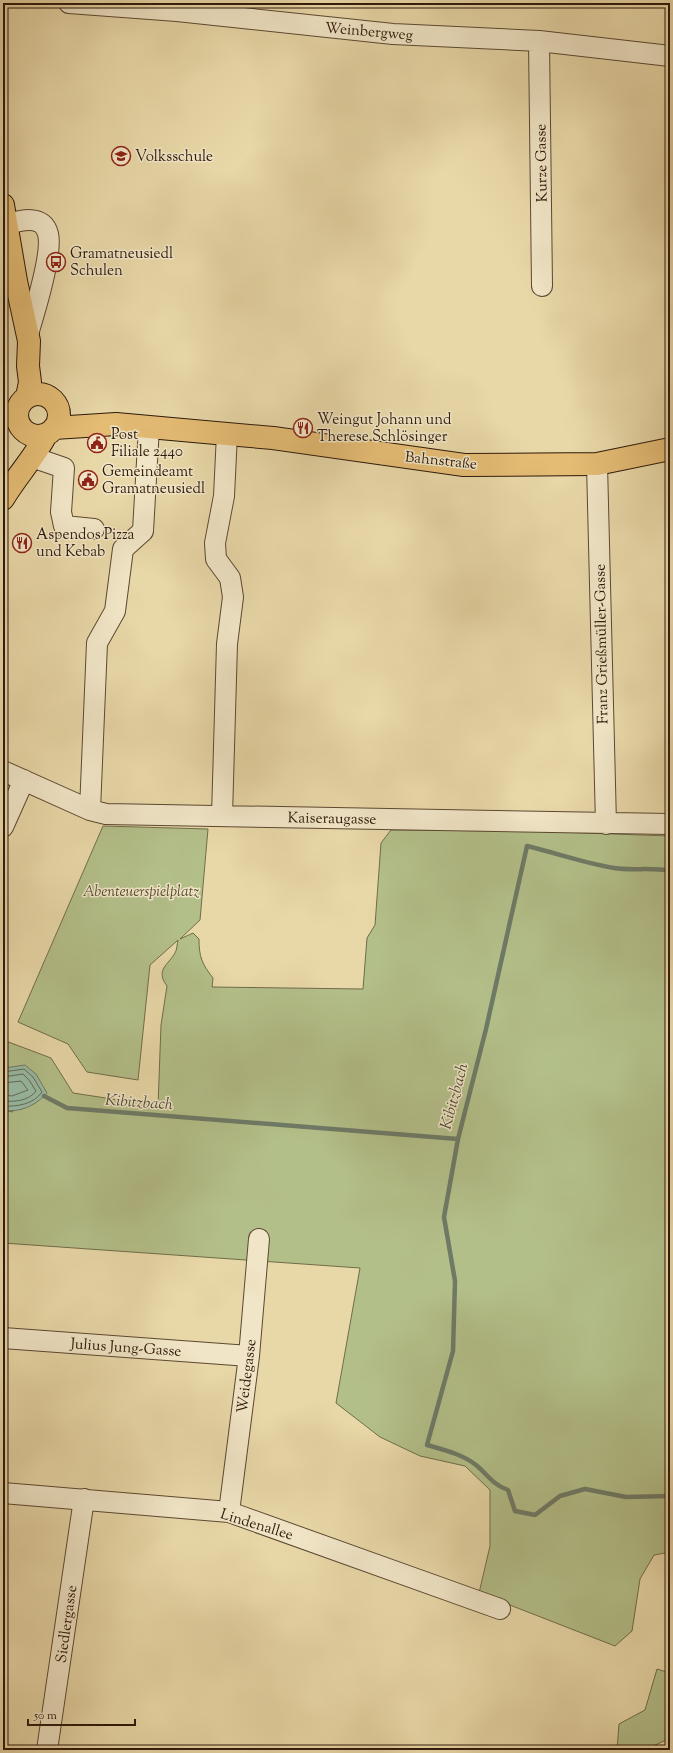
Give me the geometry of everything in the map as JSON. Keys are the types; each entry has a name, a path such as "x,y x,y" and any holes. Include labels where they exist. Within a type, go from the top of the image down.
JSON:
{"main road":[{"path":"4,215 28,337 37,364 25,444 8,490"},
{"path":"8,490 32,457 30,415"},
{"name":"Bahnstraße","path":"30,415 273,438 464,465 596,464 670,449"}],"street":[{"name":"Weinbergweg","path":"69,3 177,11 393,34 539,41 670,56"},
{"name":"Kurze Gasse","path":"539,41 542,286"},
{"path":"4,215 20,220 31,219 42,224 48,234 49,243 46,267 28,337"},
{"path":"90,810 97,643 115,611 123,549 142,531 149,427"},
{"path":"222,816 227,644 233,596 230,578 216,559 215,543 224,496 227,434"},
{"path":"32,457 64,468 61,512 64,526 94,529"},
{"name":"Franz Grießmüller-Gasse","path":"596,464 606,824"},
{"name":"Kaiseraugasse","path":"3,771 90,810 106,814 670,824"},
{"path":"3,827 24,780"},
{"name":"Weidegasse","path":"229,1512 249,1356 259,1239"},
{"name":"Julius Jung-Gasse","path":"3,1338 249,1356"},
{"name":"Lindenallee","path":"3,1493 229,1512 500,1609"},
{"name":"Siedlergasse","path":"47,1750 84,1499"}],"green space":[{"name":"Abenteuerspielplatz","path":"103,826 208,829 200,920 180,939 193,933 199,939 202,960 206,969 213,978 212,987 363,989 367,938 375,925 381,843 391,830 528,831 670,836 670,1552 654,1555 640,1579 632,1631 615,1646 479,1593 490,1546 490,1490 465,1466 420,1456 380,1437 336,1403 360,1268 3,1243 3,1110 13,1112 5,1068 3,1070 3,1040 51,1058 73,1093 158,1106 161,1025 167,986 162,976 162,972 176,952 178,940 150,965 138,1080 87,1072 68,1044 18,1022"},
{"path":"657,1669 670,1673 670,1734 668,1739 645,1750 617,1750 619,1724 645,1710"}],"water":[{"path":"25,1065 36,1074 47,1093 28,1107 10,1111 3,1110 3,1070 5,1068"}],"waterway":[{"name":"Kibitzbach","path":"44,1096 67,1108 458,1139 486,1029 527,846 581,861 614,868 656,869 670,871"},
{"path":"458,1139 444,1217 455,1281 453,1351 427,1445 459,1455 471,1461 494,1482 508,1490 515,1511 535,1515 560,1496 585,1489 626,1497 670,1496"}],"place":[{"name":"Volksschule","path":"121,156"},
{"name":"Gramatneusiedl Schulen","path":"56,262"},
{"name":"Weingut Johann und Therese Schlösinger","path":"303,428"},
{"name":"Post Filiale 2440","path":"97,443"},
{"name":"Gemeindeamt Gramatneusiedl","path":"88,480"},
{"name":"Aspendos Pizza und Kebab","path":"22,543"}]}
